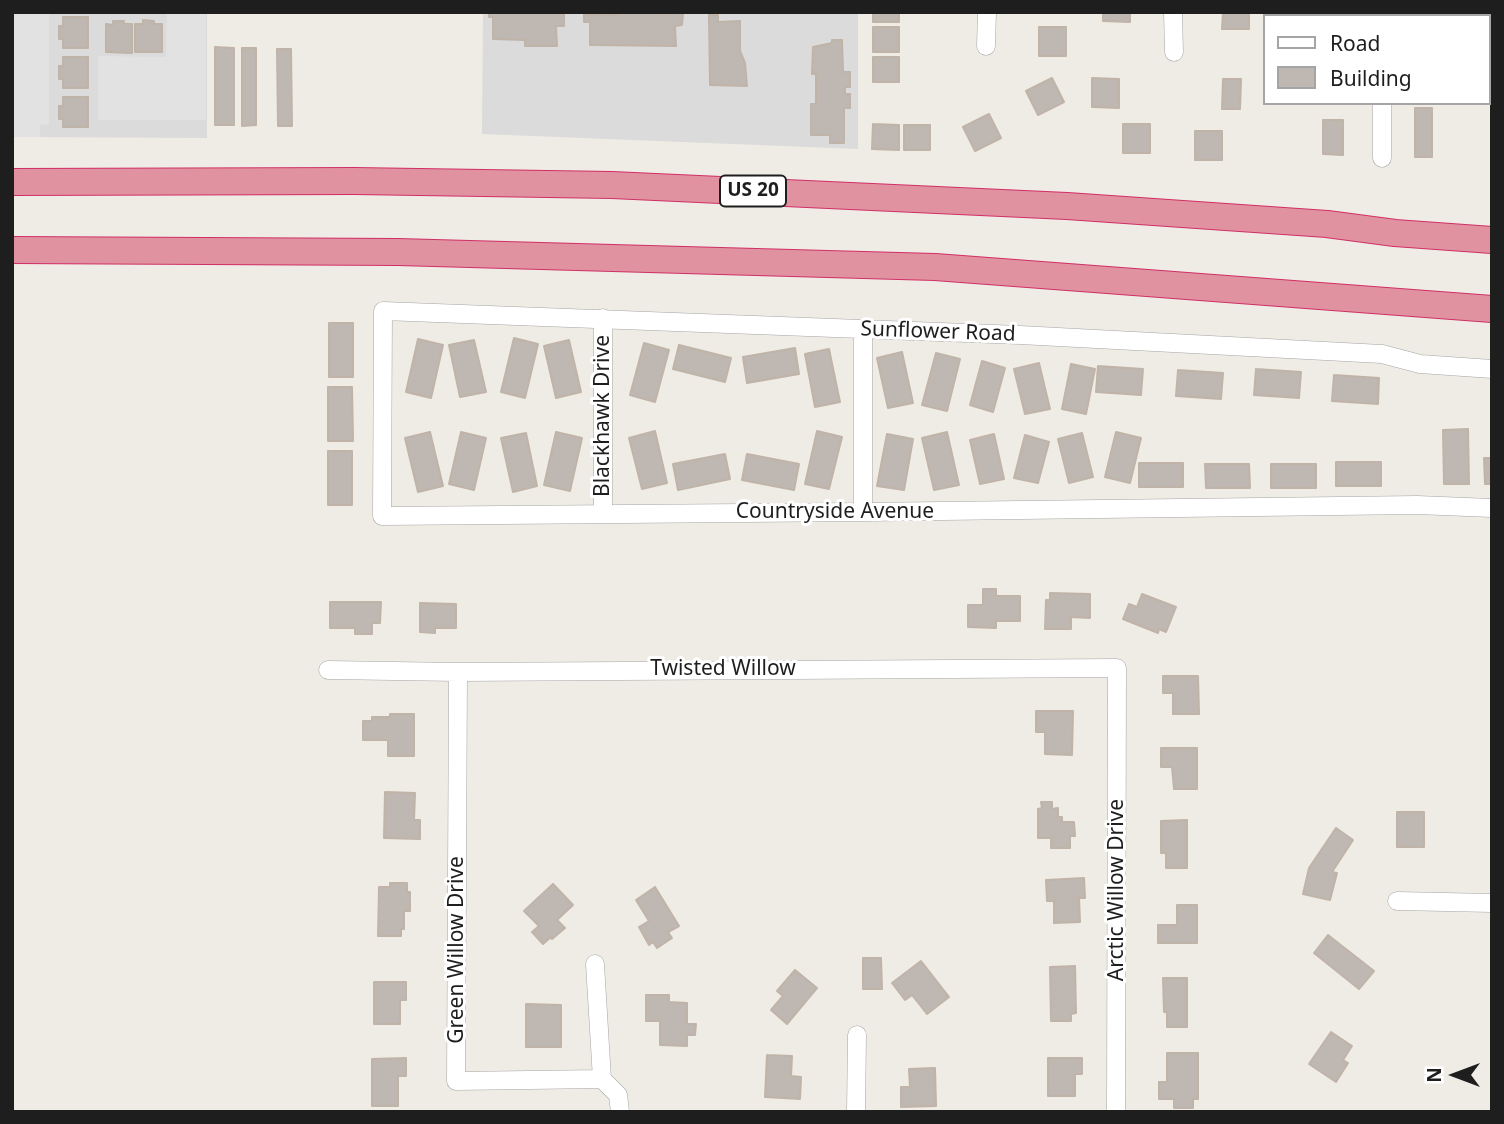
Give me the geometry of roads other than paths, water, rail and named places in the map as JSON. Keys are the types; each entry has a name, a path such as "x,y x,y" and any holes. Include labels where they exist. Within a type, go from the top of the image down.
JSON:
{"highway":[{"name":"US 20","path":"12,182 355,181 612,185 1067,206 1327,224 1395,233 1492,240"},
{"path":"12,250 398,251 935,267 1492,309"}],"street":[{"path":"986,46 987,12"},
{"path":"1173,12 1174,52"},
{"path":"1382,105 1382,158"},
{"name":"Sunflower Road","path":"383,311 863,328 1382,354 1420,364 1492,369"},
{"name":"Countryside Avenue","path":"383,311 382,516 1417,505 1492,508"},
{"name":"Blackhawk Drive","path":"603,318 603,514"},
{"path":"863,328 863,512"},
{"name":"Twisted Willow","path":"328,670 458,672 1117,668"},
{"name":"Arctic Willow Drive","path":"1116,1112 1117,668"},
{"name":"Green Willow Drive","path":"458,672 456,1081 603,1079"},
{"path":"1397,901 1492,903"},
{"path":"595,964 603,1079 618,1095 620,1112"},
{"path":"856,1112 857,1035"}]}
